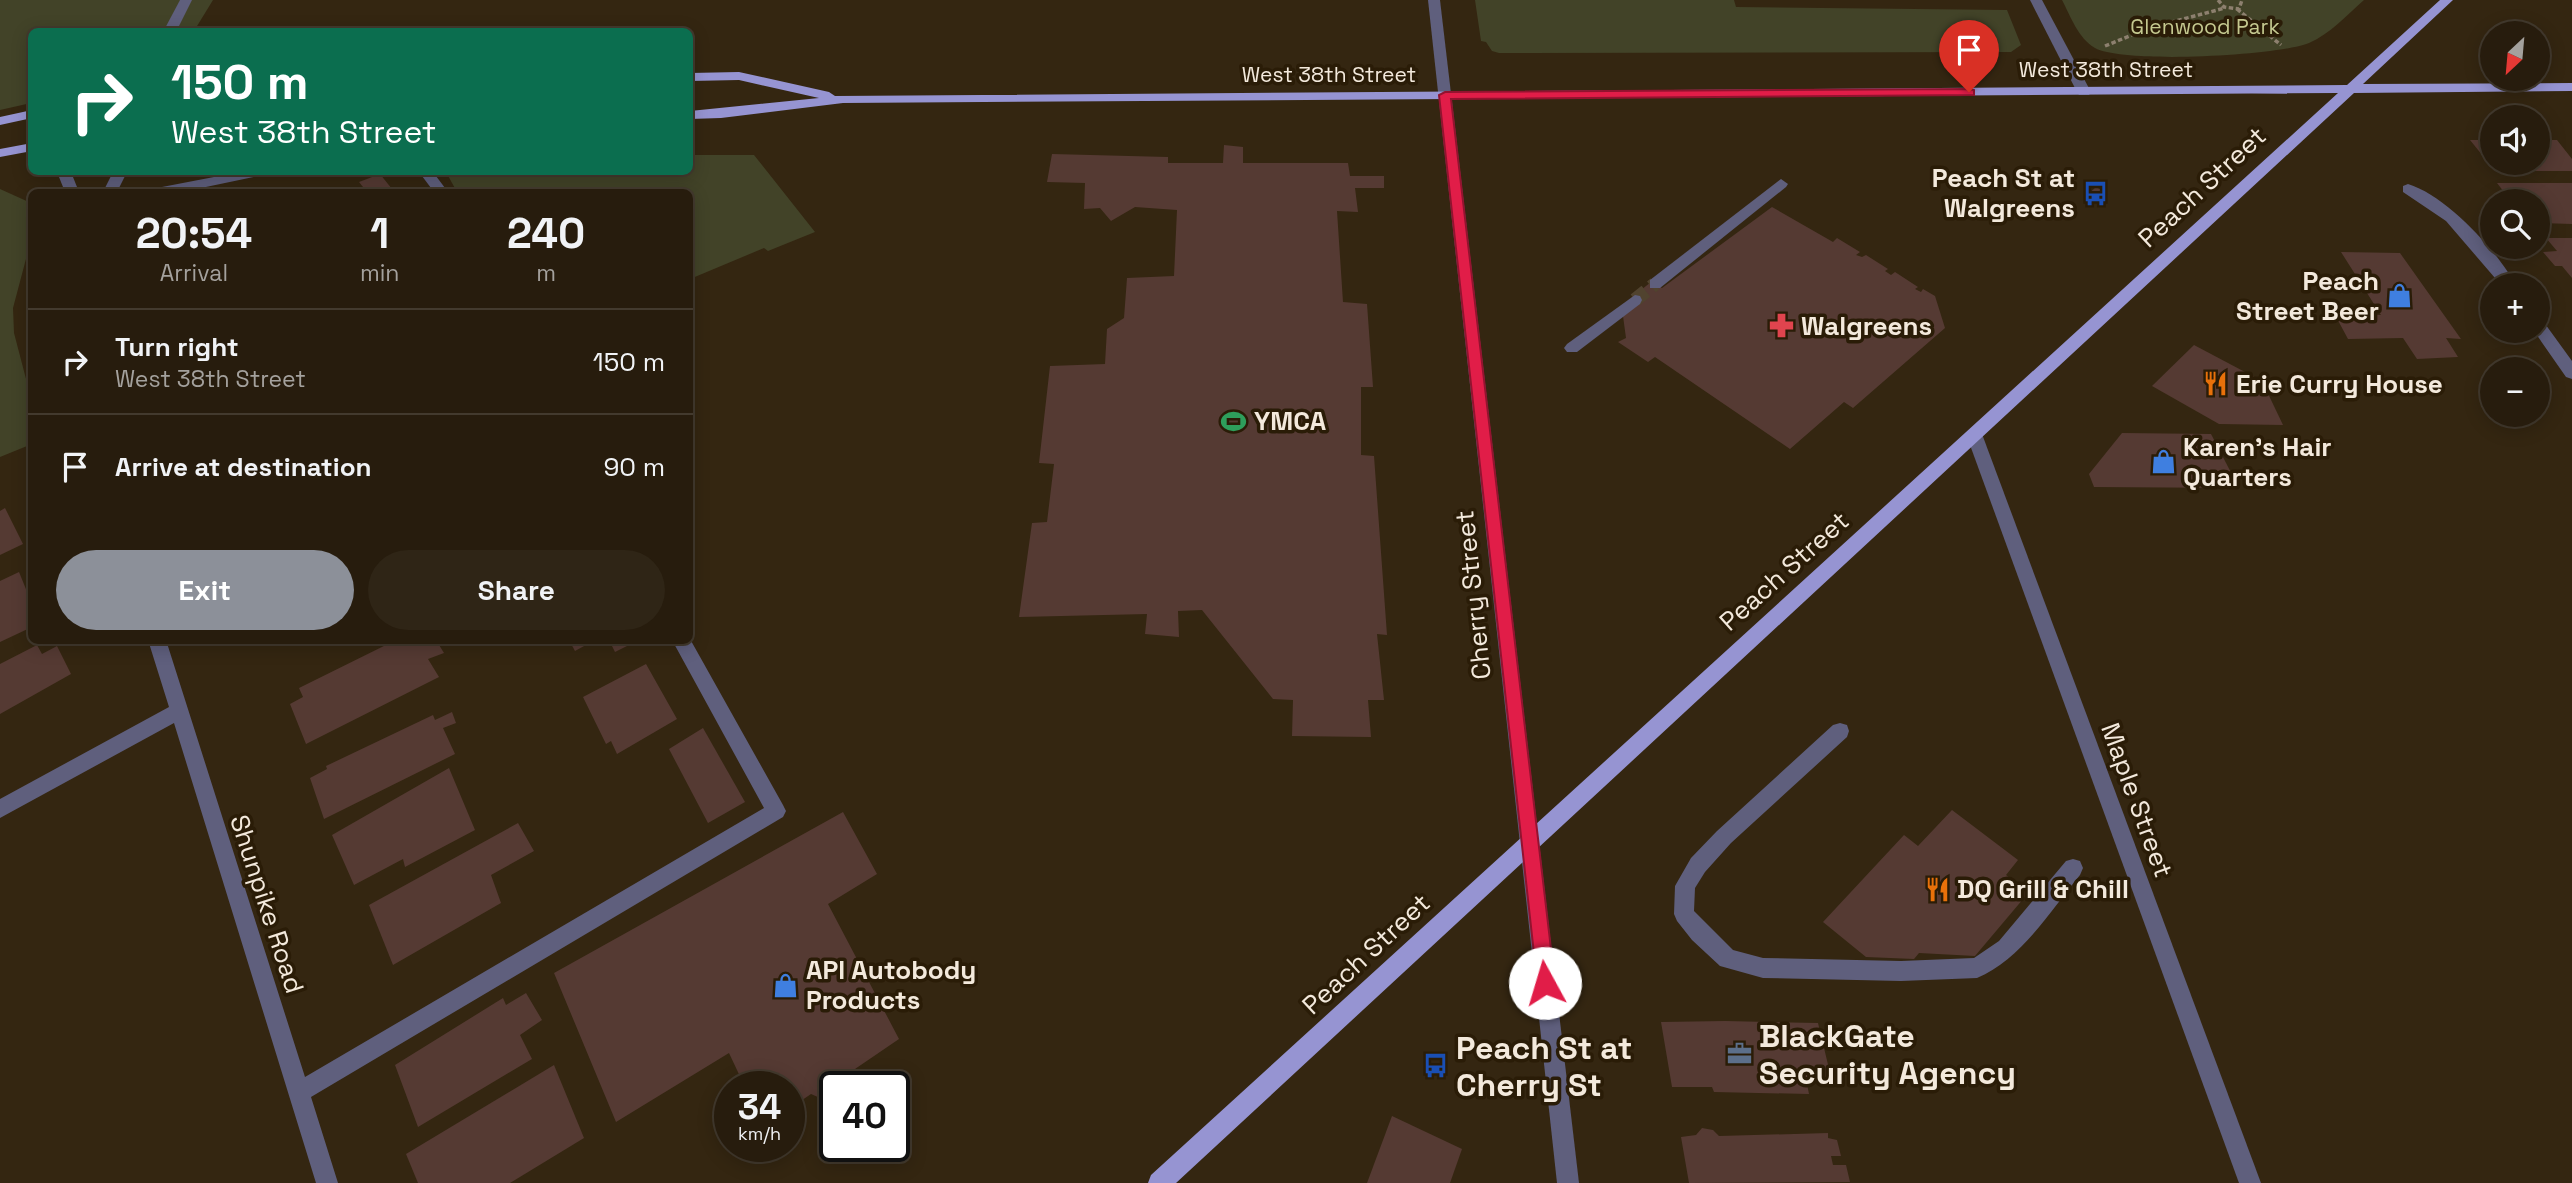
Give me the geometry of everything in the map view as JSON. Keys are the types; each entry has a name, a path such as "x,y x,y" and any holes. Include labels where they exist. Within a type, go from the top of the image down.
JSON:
{"main road":[{"name":"Peach Street","path":"1159,1183 2447,0"},
{"name":"West 38th Street","path":"693,76 739,76 843,99"},
{"name":"West 38th Street","path":"693,115 722,114 843,99 2572,87"},
{"path":"1,121 28,115"},
{"path":"0,153 28,148"}],"street":[{"path":"171,28 186,0"},
{"name":"Cherry Street","path":"1434,0 1568,1183"},
{"path":"2036,0 2084,92"},
{"path":"177,189 244,175"},
{"path":"1655,284 1780,184"},
{"path":"2408,189 2419,193 2472,239 2499,273"},
{"path":"1572,348 1635,300"},
{"path":"2550,342 2572,373"},
{"name":"Maple Street","path":"1974,434 2250,1183"},
{"name":"Shunpike Road","path":"158,644 327,1183"},
{"path":"299,1092 776,811 683,644"},
{"path":"0,809 178,711"},
{"path":"1840,731 1724,837 1698,865 1685,886 1684,914 1699,933 1727,959 1763,968 1901,971 1977,968 2006,948 2073,868"}],"path":[{"path":"2218,0 2225,8"},
{"path":"2237,9 2243,5 2242,0"},
{"path":"2105,46 2160,23 2225,8 2237,9 2280,45"}],"green space":[{"path":"0,0 213,0 196,28 28,28 28,104 0,110"},
{"path":"1475,0 1734,0 1736,7 2007,10 2021,45 2011,52 1499,53 1492,51 1486,42 1481,41"},
{"name":"Glenwood Park","path":"2062,0 2364,0 2317,39 2292,48 2235,55 2167,57 2111,53 2095,48 2079,33"},
{"path":"693,155 754,155 815,232 768,251 764,248 693,278 693,189 455,189 448,175 693,175"},
{"path":"0,189 28,202 28,251 13,308 14,333 28,387 28,446 0,457"}],"building":[{"path":"2470,140 2480,140 2480,152"},
{"path":"2550,140 2557,140 2572,159 2572,171 2550,171"},
{"path":"1224,145 1243,147 1243,163 1348,163 1350,176 1384,176 1384,188 1355,188 1358,212 1337,211 1343,302 1367,304 1373,387 1361,387 1361,455 1374,456 1387,635 1377,634 1384,700 1368,700 1371,737 1292,736 1293,700 1273,699 1202,610 1178,611 1179,637 1145,634 1147,614 1019,617 1032,523 1047,522 1054,464 1039,463 1050,366 1105,364 1107,329 1124,318 1127,278 1174,276 1177,210 1135,207 1111,221 1100,208 1084,209 1085,183 1047,182 1052,154 1168,157 1168,163 1223,163"},
{"path":"381,175 392,189 365,189 359,182"},
{"path":"2497,183 2572,183 2572,224 2550,223 2550,189 2502,189"},
{"path":"2096,187 2105,192 2094,202 2085,197"},
{"path":"1772,207 1833,242 1837,238 1860,252 1856,255 1866,255 1888,269 1885,271 1891,275 1895,272 1918,287 1915,289 1921,292 1923,289 1935,296 1945,328 1853,408 1844,402 1790,449 1655,357 1648,362 1618,342 1626,338 1623,316 1640,303 1631,298 1651,282 1662,288"},
{"path":"2550,238 2572,238 2572,278 2562,266 2555,266 2549,259 2550,252 2557,251 2550,243"},
{"path":"2341,252 2400,253 2461,339 2446,338 2458,357 2417,359 2403,338 2348,339 2334,313 2381,315"},
{"path":"2194,345 2262,381 2283,425 2219,424 2152,386"},
{"path":"2122,433 2211,434 2239,488 2094,487 2089,474"},
{"path":"5,508 23,544 0,555 0,511"},
{"path":"19,572 28,594 28,629 0,642 0,581"},
{"path":"388,644 438,644 444,653 428,659 439,677 306,744 290,704 303,697 299,688"},
{"path":"571,644 588,644 575,651"},
{"path":"611,644 631,644 615,652"},
{"path":"37,645 42,654 57,646 71,674 0,714 0,664"},
{"path":"646,664 677,719 617,754 611,741 606,744 583,697"},
{"path":"452,712 456,723 443,728 455,754 324,819 310,778 327,769 326,766 433,715 435,720"},
{"path":"703,728 745,802 708,823 669,749"},
{"path":"449,768 475,830 405,867 403,859 354,885 332,835"},
{"path":"1952,810 2018,860 2006,875 2029,892 1975,956 1919,953 1914,959 1866,957 1823,922 1904,835 1918,846"},
{"path":"843,812 877,874 828,904 899,1039 854,1071 819,1071 819,1098 811,1094 805,1098 805,1071 737,1071 729,1053 616,1122 554,973"},
{"path":"518,823 534,851 491,875 501,903 393,965 369,905"},
{"path":"526,993 542,1020 520,1035 532,1059 418,1127 395,1065 503,998 506,1005"},
{"path":"1661,1022 1818,1023 1831,1077 1806,1079 1809,1094 1714,1092 1712,1087 1672,1087"},
{"path":"554,1065 584,1138 510,1183 418,1183 406,1154"},
{"path":"1392,1116 1462,1149 1450,1183 1367,1183"},
{"path":"1702,1128 1713,1130 1719,1136 1828,1133 1828,1138 1837,1140 1841,1156 1831,1156 1833,1165 1846,1165 1850,1182 1689,1183 1681,1137 1696,1135"}],"tunnel":[{"path":"1635,300 1655,284"}],"place":[{"name":"Peach St at Walgreens","path":"2095,193"},
{"name":"Peach Street Beer","path":"2399,296"},
{"name":"Walgreens","path":"1781,326"},
{"name":"Erie Curry House","path":"2216,384"},
{"name":"YMCA","path":"1234,421"},
{"name":"Karen's Hair Quarters","path":"2163,462"},
{"name":"DQ Grill & Chill","path":"1937,889"},
{"name":"API Autobody Products","path":"786,985"},
{"name":"BlackGate Security Agency","path":"1739,1054"},
{"name":"Peach St at Cherry St","path":"1436,1066"}],"route":[{"path":"1545,983 1445,95 1969,92"}]}
